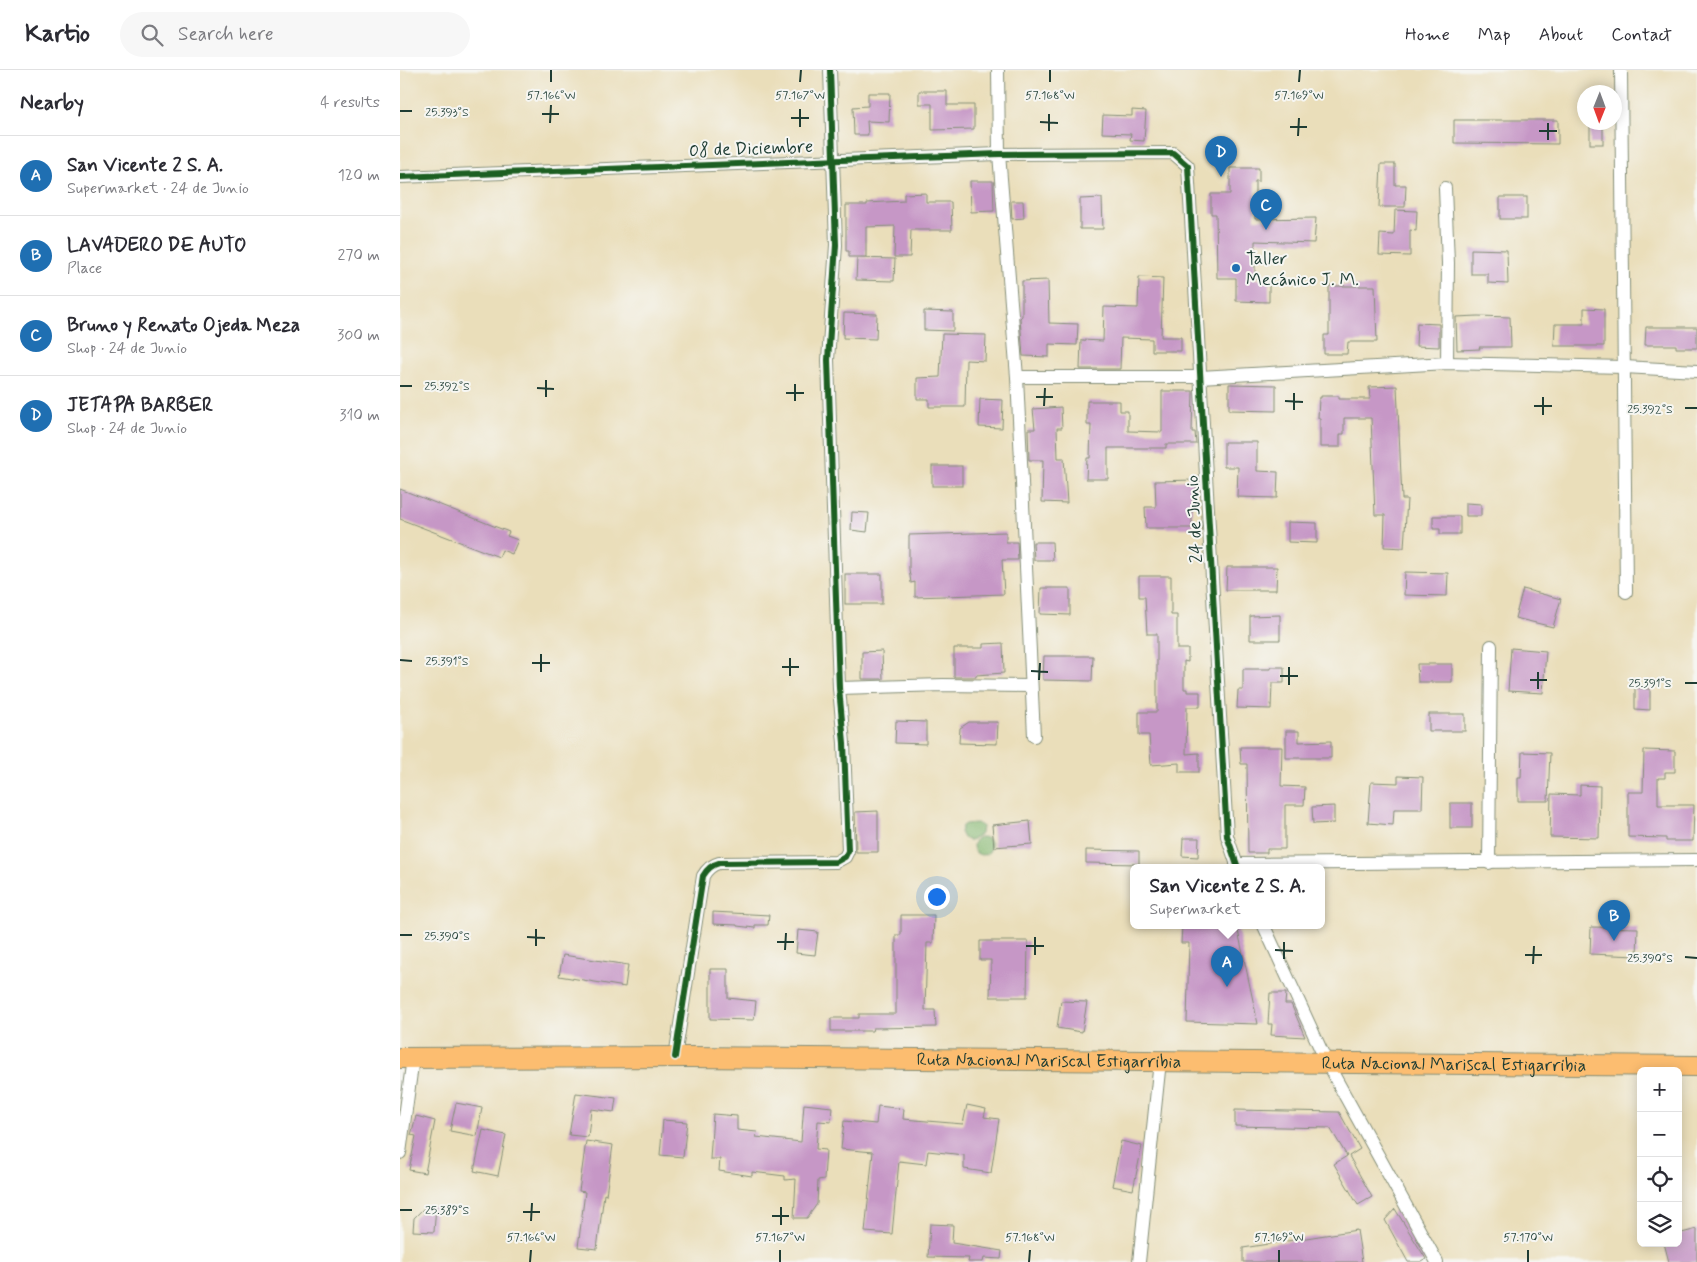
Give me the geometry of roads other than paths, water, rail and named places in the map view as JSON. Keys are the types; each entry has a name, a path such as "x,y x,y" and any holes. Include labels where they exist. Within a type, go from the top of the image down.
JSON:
{"main road":[{"name":"Ruta Nacional Mariscal Estigarribia","path":"407,1058 675,1057 1697,1066"}],"street":[{"path":"675,1057 702,885 706,871 710,866 719,863 836,862 847,854 844,743 839,688 828,360 836,245 830,70"},
{"path":"998,70 999,154 1017,377 1034,736"},
{"path":"1621,70 1626,592"},
{"name":"08 de Diciembre","path":"400,177 999,154 1173,153 1188,166"},
{"name":"24 de Junio","path":"1188,166 1227,836 1236,864"},
{"path":"1445,188 1448,263 1447,363"},
{"path":"1017,377 1200,377 1447,363 1624,367 1697,371"},
{"path":"1489,863 1490,646"},
{"path":"839,688 943,685 1031,686"},
{"path":"1325,865 1697,860"},
{"path":"1265,929 1327,1063 1438,1262"},
{"path":"400,1153 407,1058"},
{"path":"1139,1262 1160,1061"}],"place":[{"name":"JETAPA BARBER","path":"1221,177"},
{"name":"Bruno y Renato Ojeda Meza","path":"1266,230"},
{"name":"Taller Mecánico J. M.","path":"1236,268"},
{"name":"LAVADERO DE AUTO","path":"1614,941"},
{"name":"San Vicente 2 S. A.","path":"1227,987"}]}
